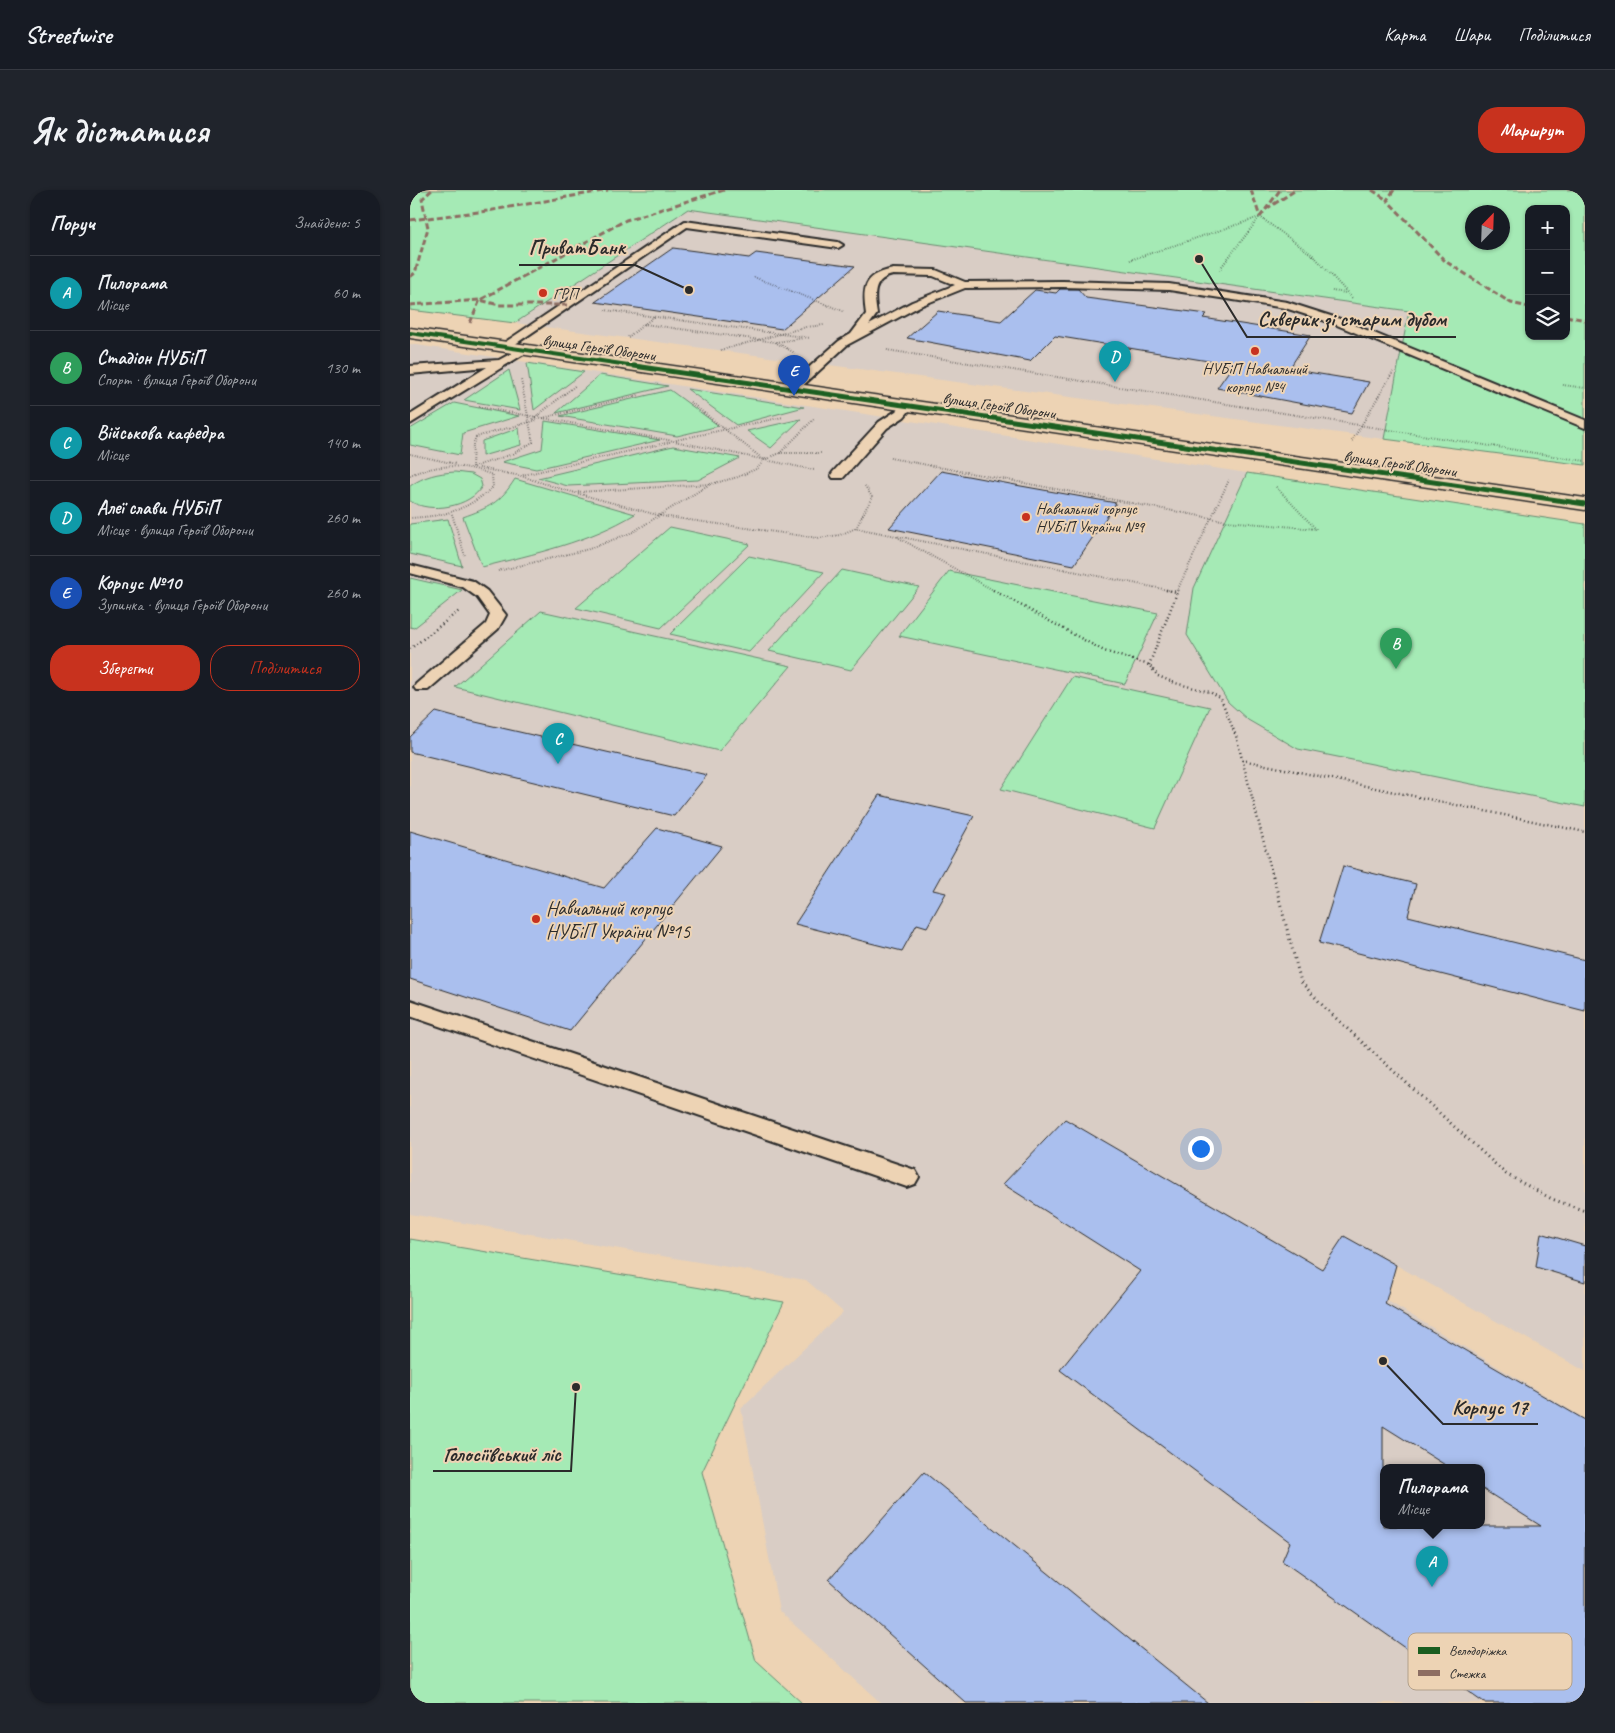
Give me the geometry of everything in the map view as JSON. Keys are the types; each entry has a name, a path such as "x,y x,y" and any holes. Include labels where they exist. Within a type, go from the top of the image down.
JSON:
{"street":[{"name":"вулиця Героїв Оборони","path":"410,333 510,354 908,405 1585,504"}],"lane":[{"path":"410,420 510,354 567,305 686,224 838,245"},
{"path":"792,389 848,340 872,314 869,301 872,282 880,275 893,270 939,274 964,285"},
{"path":"848,340 916,304 964,285 1169,286 1287,305 1336,321 1585,424"},
{"path":"410,370 510,354"},
{"path":"838,475 883,425 900,414 908,405"},
{"path":"410,569 468,581 482,594 498,615 493,626 422,687"},
{"path":"410,1008 907,1177"}],"path":[{"path":"1129,260 1260,217"},
{"path":"1202,292 1260,217"},
{"path":"1260,217 1314,256 1346,293 1359,304"},
{"path":"754,277 867,320"},
{"path":"567,305 781,334 848,340 1361,426 1585,461"},
{"path":"625,339 655,316"},
{"path":"715,351 806,327 867,320"},
{"path":"644,324 775,342 818,366"},
{"path":"1336,467 1406,350"},
{"path":"472,467 528,447 533,442 517,364 510,354"},
{"path":"529,422 580,382"},
{"path":"472,467 473,444 476,437 644,394"},
{"path":"687,399 764,460"},
{"path":"441,400 528,417 674,441 764,460"},
{"path":"521,476 792,415"},
{"path":"574,492 711,484 738,477 758,468 764,460 780,453 816,417"},
{"path":"780,453 858,452 1211,518 1316,529 1274,484"},
{"path":"410,454 521,476 660,516 818,538 840,535 856,528 1177,592"},
{"path":"410,475 442,465 462,465"},
{"path":"410,518 452,514 477,503 493,487 492,475 479,468"},
{"path":"1150,665 1177,592 1232,473"},
{"path":"452,514 468,568 468,581 589,549 632,532 711,484"},
{"path":"897,537 1104,651 1150,665 1158,676 1175,683 1210,692 1221,699 1236,736 1301,982 1327,1010 1506,1174 1552,1199 1585,1211"},
{"path":"410,649 482,594"},
{"path":"1242,760 1585,832"}],"shaded area":[{"path":"687,209 1410,311 1384,439 515,323"},
{"path":"410,344 1585,525 1585,1371 1396,1265 1386,1300 1585,1419 1585,1703 881,1703 779,1611 741,1408 843,1312 806,1280 410,1214"}],"green space":[{"path":"410,190 1585,190 1585,465 1384,439 1409,311 688,209 515,323 410,310"},
{"path":"527,363 584,372 534,410"},
{"path":"509,370 520,410 464,400"},
{"path":"600,375 668,386 556,413"},
{"path":"687,389 804,407 736,425"},
{"path":"670,390 719,426 677,436 560,416"},
{"path":"454,403 519,416 463,433 460,455 410,445 410,429"},
{"path":"801,419 771,448 747,431"},
{"path":"545,421 660,440 536,469 502,462 542,449"},
{"path":"519,428 521,445 482,456 482,441"},
{"path":"673,446 740,458 698,480 568,486 538,478"},
{"path":"455,472 471,474 480,479 482,486 477,493 460,503 439,508 418,505 410,501 410,486 431,476"},
{"path":"1247,473 1585,524 1585,807 1298,749 1248,720 1228,702 1187,635 1194,588"},
{"path":"515,479 635,514 580,540 482,567 463,517 493,504 504,494"},
{"path":"448,519 462,566 410,554 410,524"},
{"path":"670,527 750,544 661,628 576,608"},
{"path":"749,556 824,572 749,652 670,634"},
{"path":"842,570 919,587 851,670 769,651"},
{"path":"949,571 1158,613 1125,684 899,636"},
{"path":"410,578 462,590 414,628 410,627"},
{"path":"541,611 791,666 719,751 455,687"},
{"path":"1072,677 1210,707 1155,828 1001,789"},
{"path":"410,1239 784,1302 702,1472 756,1661 802,1703 410,1703"}],"building":[{"path":"673,248 749,258 756,253 855,266 782,329 595,302"},
{"name":"НУБіП Навчальний корпус №4","path":"1060,289 1078,289 1086,298 1207,314 1203,318 1311,335 1289,369 1369,382 1352,413 1217,388 1233,365 1055,336 1030,361 907,338 938,311 1001,321 1035,290 1056,293"},
{"name":"Навчальний корпус НУБіП України №9","path":"941,471 1116,503 1074,565 889,528"},
{"path":"436,712 707,775 674,816 410,752 410,737"},
{"path":"879,795 974,816 933,890 946,893 927,927 917,924 902,951 795,924"},
{"name":"Навчальний корпус НУБіП України №15","path":"657,828 722,846 570,1031 410,979 410,831 604,888"},
{"path":"1343,866 1416,884 1408,916 1585,960 1585,1011 1319,943"},
{"path":"1065,1119 1322,1269 1344,1236 1396,1265 1385,1304 1585,1420 1585,1703 1484,1703 1466,1690 1572,1690 1572,1633 1408,1633 1408,1650 1282,1561 1290,1542 1060,1370 1140,1271 1003,1184"},
{"path":"1541,1233 1585,1246 1585,1282 1536,1267"},
{"path":"924,1472 1208,1703 966,1703 829,1580"}],"marked path":[{"path":"410,277 415,273 428,228 422,199 432,190"},
{"path":"410,220 487,211 608,190"},
{"path":"470,323 480,300 626,220 724,190"},
{"path":"1251,190 1260,217"},
{"path":"1260,217 1280,190"},
{"path":"1266,209 1296,190"},
{"path":"1372,190 1387,200"},
{"path":"1394,190 1387,200 1445,261 1511,303 1525,306"},
{"path":"410,305 480,300 499,305 567,305"},
{"path":"1570,317 1585,320"}],"cycle path":[{"path":"410,333 1585,504"}],"place":[{"name":"Скверик зі старим дубом","path":"1199,259"},
{"name":"ПриватБанк","path":"689,290"},
{"name":"ГРП","path":"543,293"},
{"name":"НУБіП Навчальний корпус №4","path":"1255,351"},
{"name":"Алеї слави НУБіП","path":"1115,382"},
{"name":"Корпус №10","path":"794,396"},
{"name":"Навчальний корпус НУБіП України №9","path":"1026,517"},
{"name":"Стадіон НУБіП","path":"1396,669"},
{"name":"Військова кафедра","path":"558,764"},
{"name":"Навчальний корпус НУБіП України №15","path":"536,919"},
{"name":"Корпус 17","path":"1383,1361"},
{"name":"Голосіївський ліс","path":"576,1387"},
{"name":"Пилорама","path":"1432,1587"}]}
